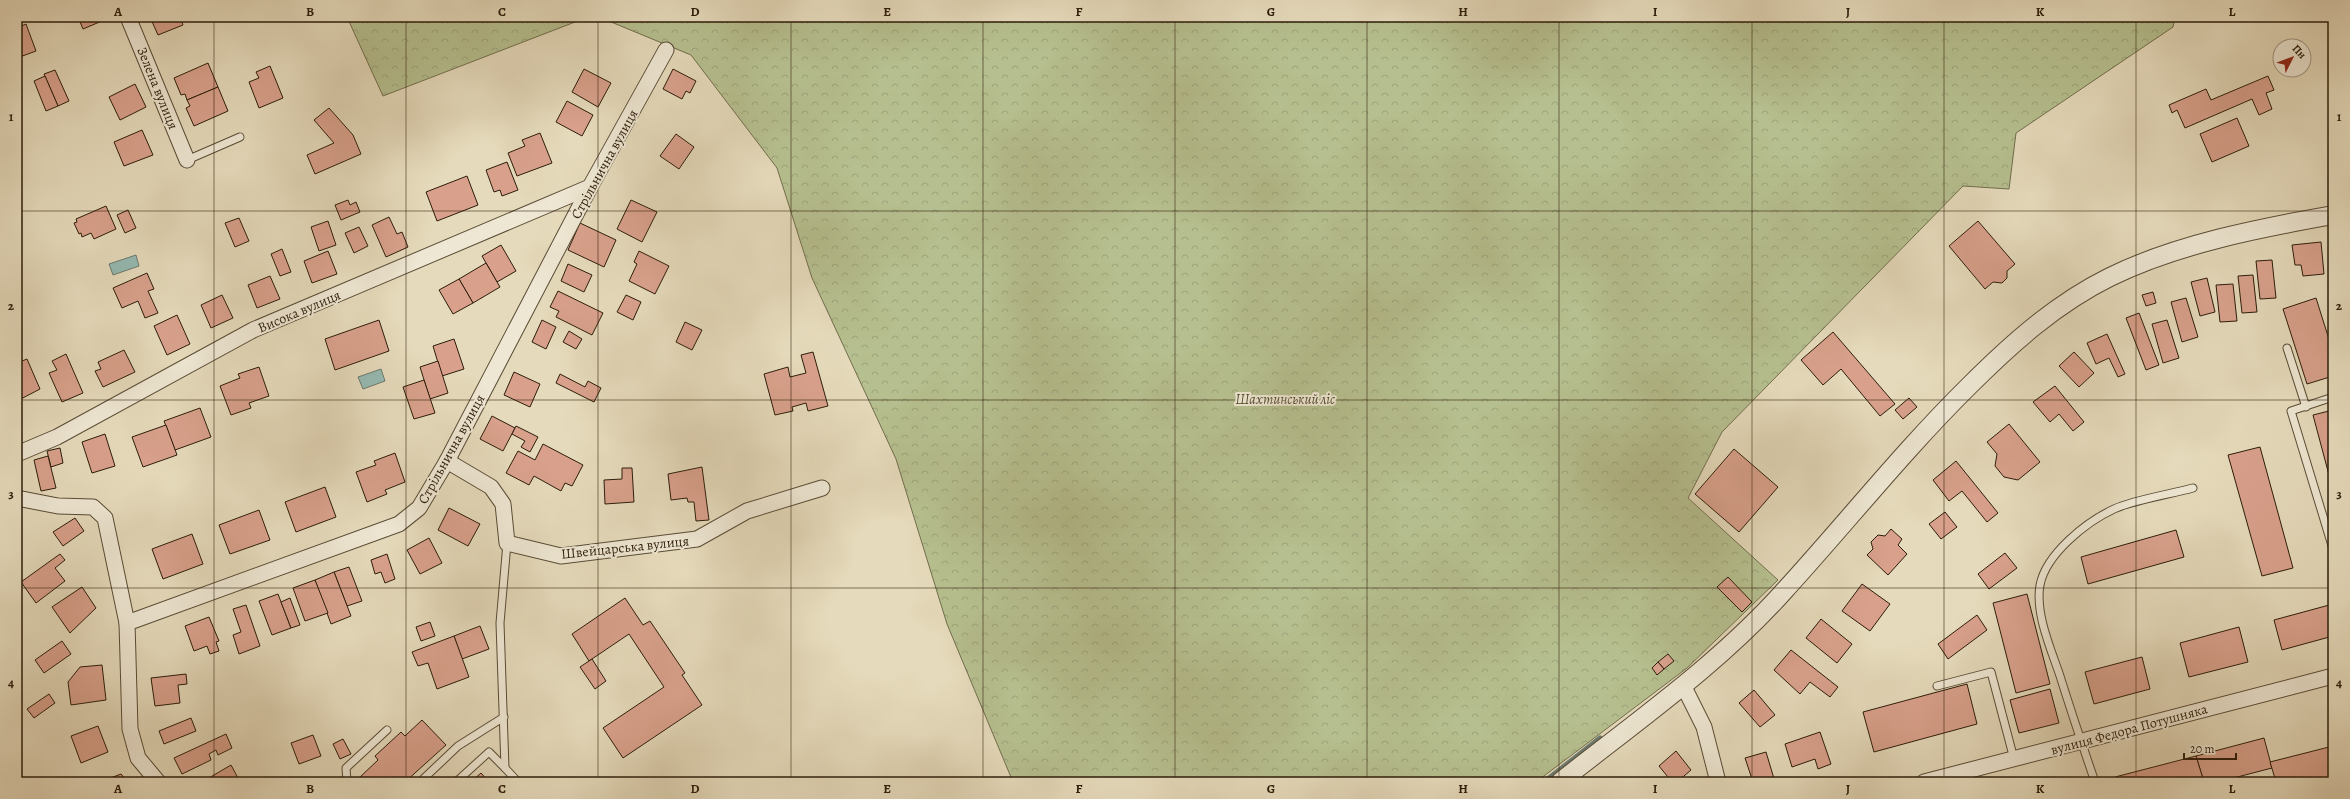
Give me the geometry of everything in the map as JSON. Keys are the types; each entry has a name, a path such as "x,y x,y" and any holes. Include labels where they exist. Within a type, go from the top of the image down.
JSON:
{"street":[{"name":"Зелена вулиця","path":"128,17 187,160"},
{"name":"Стрільнична вулиця","path":"127,623 399,524 420,508 447,461 590,187 666,50"},
{"name":"Висока вулиця","path":"17,454 57,437 253,330 590,187"},
{"path":"1560,782 1684,685 1731,644 1784,591 1904,453 1944,410 1995,360 2052,312 2083,292 2112,276 2143,264 2193,247 2333,215"},
{"path":"447,461 491,487 503,504 507,543"},
{"name":"Швейцарська вулиця","path":"507,543 560,556 697,539 747,511 822,488"},
{"path":"17,498 58,506 93,507 105,518 127,623 130,729 138,758 158,782"},
{"name":"вулиця Федора Потушняка","path":"1924,782 2333,676"},
{"path":"1684,685 1704,727 1718,782"}],"lane":[{"path":"187,160 240,137"},
{"path":"2287,348 2306,407"},
{"path":"2333,397 2306,407 2291,410 2333,549"},
{"path":"2095,782 2040,607 2040,585 2047,565 2061,548 2095,520 2115,509 2193,488"},
{"path":"505,768 500,623 507,543"},
{"path":"1937,686 1991,672 2014,759"},
{"path":"420,782 458,746 504,717"},
{"path":"347,782 346,768 387,730"},
{"path":"456,782 489,752 518,782"}],"green space":[{"path":"347,17 588,17 383,96"},
{"name":"Шахтинський ліс","path":"599,17 2175,17 2173,27 2016,133 2009,189 1963,186 1722,432 1688,498 1778,580 1687,668 1536,782 1013,782 947,624 896,459 812,278 777,168 691,55"}],"water":[{"path":"136,255 139,266 113,275 109,264"},
{"path":"381,369 385,381 363,389 358,377"}],"building":[{"path":"78,17 108,17 109,18 83,29"},
{"path":"150,17 180,17 183,25 158,35"},
{"path":"26,24 36,51 17,58 17,28"},
{"path":"208,63 218,87 187,100 185,94 181,95 174,78"},
{"path":"270,66 283,98 259,108 249,82 259,78 256,72"},
{"path":"584,69 611,83 598,107 572,92"},
{"path":"673,69 696,81 690,93 686,91 682,99 663,89"},
{"path":"55,70 69,101 58,106 44,74"},
{"path":"45,76 58,106 46,111 34,81"},
{"path":"2268,76 2274,90 2266,93 2272,109 2259,115 2252,99 2185,128 2177,110 2172,113 2169,105 2206,89 2211,100"},
{"path":"135,84 146,107 120,120 109,97"},
{"path":"218,87 228,111 194,126 186,108 190,106 187,100"},
{"path":"567,101 593,115 582,136 556,122"},
{"path":"329,108 353,135 361,154 315,174 307,155 334,143 314,120"},
{"path":"2237,118 2249,146 2212,162 2200,134"},
{"path":"142,130 153,155 124,166 114,142"},
{"path":"540,133 552,163 517,176 508,153 525,146 522,140"},
{"path":"676,134 694,147 679,169 660,156"},
{"path":"507,162 518,190 502,196 500,190 494,192 486,170"},
{"path":"467,176 478,205 437,221 426,192"},
{"path":"348,200 350,205 356,202 360,212 341,220 335,205"},
{"path":"631,200 657,212 642,242 617,229"},
{"path":"106,206 116,229 94,239 91,233 82,237 74,223 77,222 76,219"},
{"path":"128,210 136,228 125,233 117,215"},
{"path":"389,217 397,234 402,232 408,247 386,257 372,225"},
{"path":"239,218 249,241 235,247 225,223"},
{"path":"328,221 336,245 319,251 311,227"},
{"path":"1978,221 2015,264 2007,271 2007,278 2002,283 1993,282 1985,289 1949,246"},
{"path":"580,223 616,240 604,267 568,250"},
{"path":"359,227 368,246 354,253 345,233"},
{"path":"2321,242 2324,274 2303,276 2301,265 2295,265 2292,245"},
{"path":"501,245 516,271 497,282 482,256"},
{"path":"282,249 291,272 280,276 271,254"},
{"path":"328,251 337,274 312,283 304,261"},
{"path":"639,251 669,266 655,294 629,281 637,264 634,262"},
{"path":"2272,260 2276,298 2260,299 2256,261"},
{"path":"486,263 500,287 473,303 459,279"},
{"path":"568,264 592,275 584,292 561,281"},
{"path":"147,273 154,289 148,291 158,313 145,318 138,301 122,308 113,288"},
{"path":"2253,275 2257,312 2242,313 2238,276"},
{"path":"270,276 280,299 257,308 248,285"},
{"path":"2207,278 2215,312 2200,316 2191,282"},
{"path":"459,279 473,303 453,314 439,290"},
{"path":"2233,284 2237,321 2220,322 2216,285"},
{"path":"558,291 603,313 592,335 556,317 559,311 550,307"},
{"path":"2153,292 2156,303 2146,306 2142,295"},
{"path":"222,295 233,318 211,328 201,305"},
{"path":"626,295 641,302 633,320 617,312"},
{"path":"2186,298 2198,337 2182,342 2171,302"},
{"path":"2316,298 2333,352 2333,376 2307,384 2283,309"},
{"path":"2139,313 2159,365 2146,370 2126,318"},
{"path":"177,315 190,344 167,355 154,326"},
{"path":"379,320 389,351 335,370 325,339"},
{"path":"542,320 556,327 546,349 532,342"},
{"path":"2167,320 2179,358 2163,363 2152,324"},
{"path":"685,322 702,330 692,350 676,342"},
{"path":"569,331 582,339 576,349 563,342"},
{"path":"1833,332 1895,404 1880,416 1841,369 1823,385 1801,360"},
{"path":"2107,334 2125,374 2118,377 2109,358 2096,364 2087,343"},
{"path":"454,339 464,369 442,376 433,346"},
{"path":"124,350 135,372 103,387 95,371 101,369 98,362"},
{"path":"813,352 828,406 808,411 806,403 792,407 793,411 775,415 764,374 788,367 790,377 806,373 801,355"},
{"path":"2074,352 2094,373 2079,387 2059,366"},
{"path":"66,354 83,393 62,402 49,373 57,370 52,361"},
{"path":"27,359 40,389 17,401 17,363"},
{"path":"438,361 448,393 430,399 420,367"},
{"path":"259,367 269,396 249,403 251,408 231,415 220,386 240,378 238,374"},
{"path":"514,372 540,384 530,407 504,395"},
{"path":"560,374 585,387 588,381 601,388 594,402 556,383"},
{"path":"424,380 435,413 414,419 403,387"},
{"path":"2055,386 2084,422 2073,431 2059,414 2050,422 2033,402"},
{"path":"1909,398 1917,407 1903,419 1895,410"},
{"path":"200,408 211,437 175,450 164,421"},
{"path":"2333,410 2333,490 2313,415"},
{"path":"492,416 515,428 503,451 480,439"},
{"path":"2009,424 2040,462 2018,480 2004,477 1995,466 1997,454 1987,442"},
{"path":"166,425 177,455 143,467 132,437"},
{"path":"516,426 538,437 530,452 521,447 525,441 512,434"},
{"path":"105,434 115,466 92,473 82,442"},
{"path":"543,444 583,465 572,486 565,483 561,491 534,476 529,485 506,473 518,451 535,460"},
{"path":"2260,447 2293,568 2262,576 2228,455"},
{"path":"60,448 63,463 51,467 47,451"},
{"path":"1734,449 1778,487 1739,532 1695,494"},
{"path":"395,453 405,482 385,490 387,494 367,502 356,472 376,465 374,461"},
{"path":"48,456 56,488 41,491 34,460"},
{"path":"1956,461 1998,513 1987,522 1962,491 1949,501 1933,480"},
{"path":"702,467 709,520 696,521 694,502 688,502 687,498 671,500 668,474"},
{"path":"622,468 632,468 634,502 605,504 604,480 622,479"},
{"path":"325,487 336,517 296,532 285,502"},
{"path":"449,508 480,524 468,546 438,530"},
{"path":"259,510 270,540 230,554 219,525"},
{"path":"1945,512 1957,527 1941,539 1929,524"},
{"path":"75,518 84,531 63,546 53,532"},
{"path":"1891,529 1902,539 1898,545 1907,554 1888,575 1867,555 1873,549 1871,542 1878,535 1885,536"},
{"path":"2176,530 2184,557 2088,584 2081,557"},
{"path":"192,534 203,564 163,579 152,549"},
{"path":"429,538 442,563 420,574 407,550"},
{"path":"2005,553 2017,568 1989,589 1978,574"},
{"path":"60,554 65,560 55,568 65,581 36,603 21,582"},
{"path":"387,554 395,579 385,583 381,572 375,574 371,560"},
{"path":"349,567 362,601 347,606 334,572"},
{"path":"334,572 351,616 331,624 315,580"},
{"path":"1728,577 1752,602 1742,612 1717,587"},
{"path":"315,580 328,613 305,621 293,588"},
{"path":"1862,584 1890,604 1870,631 1842,611"},
{"path":"82,587 96,608 70,633 52,607"},
{"path":"278,594 291,628 272,635 259,601"},
{"path":"2027,594 2050,684 2016,693 1993,603"},
{"path":"290,598 300,625 291,628 281,602"},
{"path":"625,598 643,625 650,621 685,673 682,675 702,705 623,758 603,728 664,687 629,634 589,661 572,634"},
{"path":"2333,604 2333,636 2282,650 2274,620"},
{"path":"246,605 260,646 239,654 233,635 241,632 233,609"},
{"path":"1977,615 1987,630 1948,659 1938,644"},
{"path":"209,617 219,641 216,642 219,651 210,654 207,646 194,651 185,626"},
{"path":"1821,619 1852,644 1837,663 1806,638"},
{"path":"430,622 435,636 421,641 416,627"},
{"path":"480,626 489,649 462,659 454,636"},
{"path":"2239,627 2248,662 2189,677 2180,643"},
{"path":"454,636 469,677 437,689 428,663 418,666 412,652"},
{"path":"62,641 71,654 44,673 35,660"},
{"path":"1791,650 1838,687 1830,697 1810,682 1800,694 1774,670"},
{"path":"1668,654 1674,661 1664,669 1658,662"},
{"path":"2142,657 2150,689 2094,704 2085,672"},
{"path":"592,659 606,681 595,689 580,667"},
{"path":"1658,662 1664,669 1657,675 1652,668"},
{"path":"102,665 106,700 71,705 68,682 80,667"},
{"path":"186,674 187,684 178,685 180,703 155,706 151,678"},
{"path":"1967,684 1977,724 1874,752 1863,712"},
{"path":"2050,689 2059,723 2019,733 2010,700"},
{"path":"1754,690 1775,715 1760,727 1739,703"},
{"path":"49,694 55,703 34,718 27,709"},
{"path":"191,718 196,731 164,744 159,731"},
{"path":"422,720 446,745 405,782 362,782 359,778 378,760 375,756 401,732 405,736"},
{"path":"98,726 108,752 81,763 71,736"},
{"path":"1820,732 1831,764 1818,769 1815,759 1792,767 1785,744"},
{"path":"226,734 232,748 218,755 216,750 209,754 211,760 182,774 174,758"},
{"path":"313,735 321,756 299,764 291,743"},
{"path":"2264,738 2272,768 2218,782 2204,782 2196,756"},
{"path":"343,739 351,754 340,759 333,744"},
{"path":"2333,746 2333,778 2320,782 2276,782 2270,762"},
{"path":"1676,751 1691,770 1677,782 1672,782 1659,766"},
{"path":"1766,752 1775,782 1753,782 1745,758"},
{"path":"2196,756 2204,782 2116,782 2115,777"},
{"path":"231,765 238,778 232,782 202,782"},
{"path":"481,773 489,782 471,782"},
{"path":"121,774 128,782 100,782"}],"waterway":[{"path":"1544,782 1600,738"}]}
